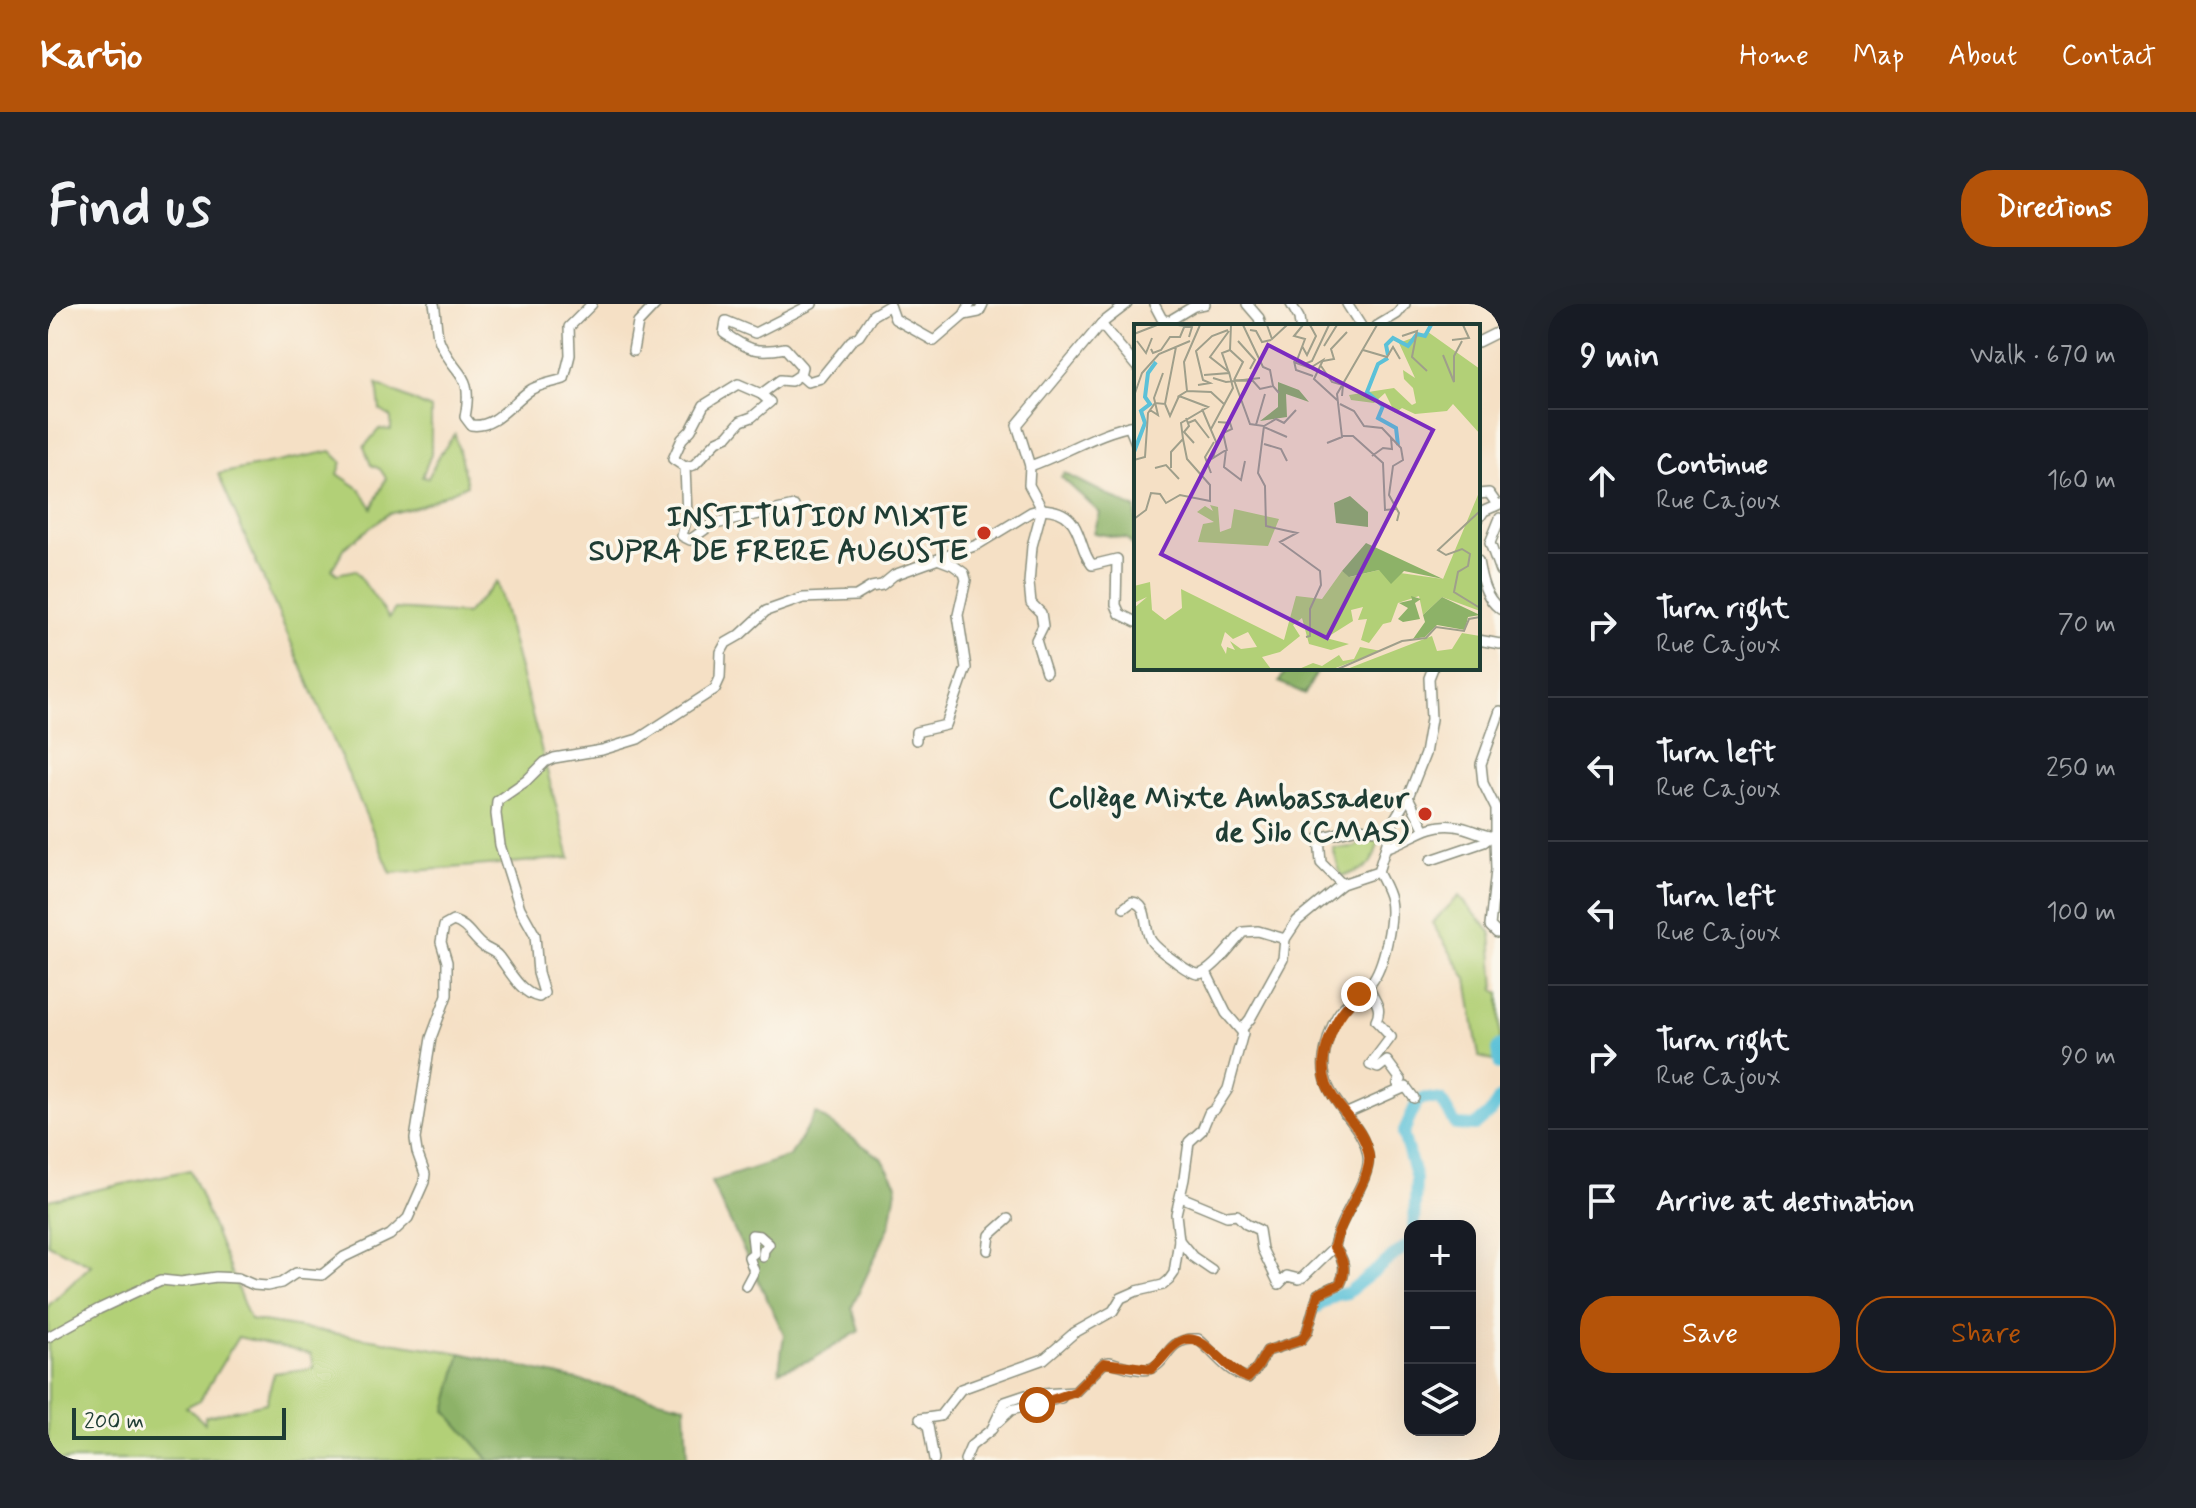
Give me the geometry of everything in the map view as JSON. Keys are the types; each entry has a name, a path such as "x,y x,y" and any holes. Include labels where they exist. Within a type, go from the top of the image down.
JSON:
{"street":[{"path":"434,304 438,338 448,360 465,377 469,398 465,417 471,425 478,426 493,422 533,389 564,379 570,355 569,327 592,304"},
{"path":"633,351 638,323 656,304"},
{"path":"761,394 780,380 791,381 800,375 802,367 785,348 768,352 748,350 724,333 726,321 755,333 812,304"},
{"path":"800,375 808,382 821,378 851,341 859,336 873,315 890,305 895,319 934,341 964,315 970,304"},
{"path":"964,315 979,312 983,304"},
{"path":"1046,672 1036,640 1043,626 1041,613 1031,603 1029,583 1032,546 1042,509 1029,485 1030,466 1017,425 1101,324 1127,304"},
{"path":"1154,304 1168,324 1194,306 1205,304"},
{"path":"1247,304 1260,324"},
{"path":"1291,304 1300,324"},
{"path":"1347,304 1360,324"},
{"path":"1380,324 1397,314 1405,304"},
{"path":"1101,324 1134,364"},
{"path":"1480,341 1500,331"},
{"path":"738,384 761,394 770,402 752,417 741,421 694,465 685,467 673,459 704,405 738,384"},
{"path":"1030,466 1133,426"},
{"path":"685,467 687,516 682,536 690,540 711,525 794,506"},
{"path":"1480,494 1489,493 1498,505 1484,511 1480,517"},
{"path":"48,1337 161,1280 181,1282 216,1277 238,1278 254,1285 267,1286 281,1283 296,1273 322,1275 344,1257 377,1243 400,1227 408,1218 424,1182 425,1174 415,1139 431,1038 447,995 447,962 441,942 444,926 453,921 460,923 482,946 497,953 509,973 530,995 539,997 544,993 538,973 535,935 520,908 500,845 497,801 526,781 545,762 638,739 715,689 720,678 721,652 726,643 740,635 766,611 803,598 856,596 871,587 882,585 894,575 977,545 1031,512 1050,509 1079,531 1087,560 1092,565 1117,559 1116,605 1120,614 1134,621"},
{"path":"1500,518 1490,543 1500,571"},
{"path":"916,740 916,732 946,725 966,668 958,615 966,580 964,573 940,560"},
{"path":"1480,569 1492,603 1500,609"},
{"path":"1480,640 1500,644"},
{"path":"934,1460 928,1426 920,1419 940,1416 961,1389 1044,1359 1074,1333 1113,1311 1121,1298 1163,1285 1174,1273 1179,1240 1176,1214 1189,1142 1202,1130 1209,1113 1228,1089 1242,1043 1242,1029 1283,959 1285,939 1297,921 1342,884 1378,872 1394,820 1408,797 1427,743 1431,719 1429,678 1432,670"},
{"path":"1497,933 1490,926 1496,870 1496,809 1483,783 1481,764 1500,711"},
{"path":"1408,797 1424,828"},
{"path":"1388,847 1406,841 1424,828 1453,825 1496,838"},
{"path":"1342,884 1321,863 1319,838 1358,828 1392,832"},
{"path":"1431,860 1496,838"},
{"path":"1181,1197 1227,1216 1237,1215 1259,1230 1262,1249 1279,1284 1287,1276 1303,1277 1334,1247 1346,1212 1368,1171 1369,1155 1323,1078 1325,1052 1341,1010 1369,986 1382,965 1391,914 1390,898 1378,872"},
{"path":"1124,908 1132,902 1143,907 1147,934 1152,943 1194,973 1206,972 1243,932 1258,931 1285,939"},
{"path":"1206,972 1226,1013 1242,1029"},
{"path":"1369,986 1378,1004 1376,1021 1391,1037 1370,1065 1378,1068 1387,1061 1401,1080 1398,1084 1402,1088"},
{"path":"1345,1114 1406,1087 1414,1098"},
{"path":"988,1250 990,1235 1008,1219"},
{"path":"746,1286 754,1271 749,1257 754,1253 752,1235 760,1236 769,1244 763,1257"},
{"path":"1179,1240 1193,1257 1212,1270"},
{"path":"965,1460 971,1446 992,1429 1005,1402 1040,1394 1067,1395 1085,1385 1104,1363 1151,1369 1175,1344 1186,1338 1198,1339 1231,1370 1248,1378 1267,1351 1301,1340 1307,1332 1318,1294 1340,1284 1345,1267 1334,1247"}],"green space":[{"path":"377,384 431,409 431,454 422,477 428,478 455,434 467,485 420,506 388,514 345,547 332,569 337,574 355,570 389,618 395,609 466,614 497,582 570,858 391,873 218,474 331,451 342,462 338,474 360,489 372,508 386,478 380,469 371,465 364,447 379,429 391,430 391,417 380,410"},
{"path":"1064,473 1134,508 1134,548 1127,539 1094,533 1100,513 1061,477"},
{"path":"1286,670 1318,670 1305,694 1279,682"},
{"path":"1379,837 1369,865 1341,876 1333,848 1355,847 1367,838"},
{"path":"1459,896 1491,932 1495,990 1500,993 1500,1063 1479,1057 1467,979 1432,923"},
{"path":"816,1113 881,1158 897,1184 890,1225 852,1307 859,1331 813,1359 779,1371 784,1334 711,1182 790,1156"},
{"path":"190,1170 250,1320 461,1353 446,1411 489,1460 56,1460 48,1456 48,1306 91,1265 48,1244 48,1200","holes":["238,1337 311,1354 314,1368 274,1373 266,1403 205,1416 205,1423 186,1407 200,1400"]},
{"path":"461,1353 685,1405 687,1460 489,1460 446,1411"}],"waterway":[{"path":"1500,1045 1497,1050 1500,1065"},
{"path":"1414,1220 1416,1179 1403,1134 1417,1102 1425,1098 1441,1100 1456,1125 1475,1126 1492,1111 1500,1098"},
{"path":"1317,1307 1336,1295 1347,1293 1404,1248"}],"place":[{"name":"INSTITUTION MIXTE SUPRA DE FRERE AUGUSTE","path":"984,533"},
{"name":"Collège Mixte Ambassadeur de Silo (CMAS)","path":"1425,814"}],"route":[{"path":"1037,1405 1075,1392 1104,1363 1151,1369 1175,1344 1186,1338 1198,1339 1238,1375 1248,1378 1267,1351 1301,1340 1307,1332 1318,1294 1340,1284 1344,1277 1345,1267 1334,1247 1336,1235 1368,1171 1369,1155 1361,1138 1323,1078 1325,1052 1332,1028 1341,1010 1359,994"}]}
